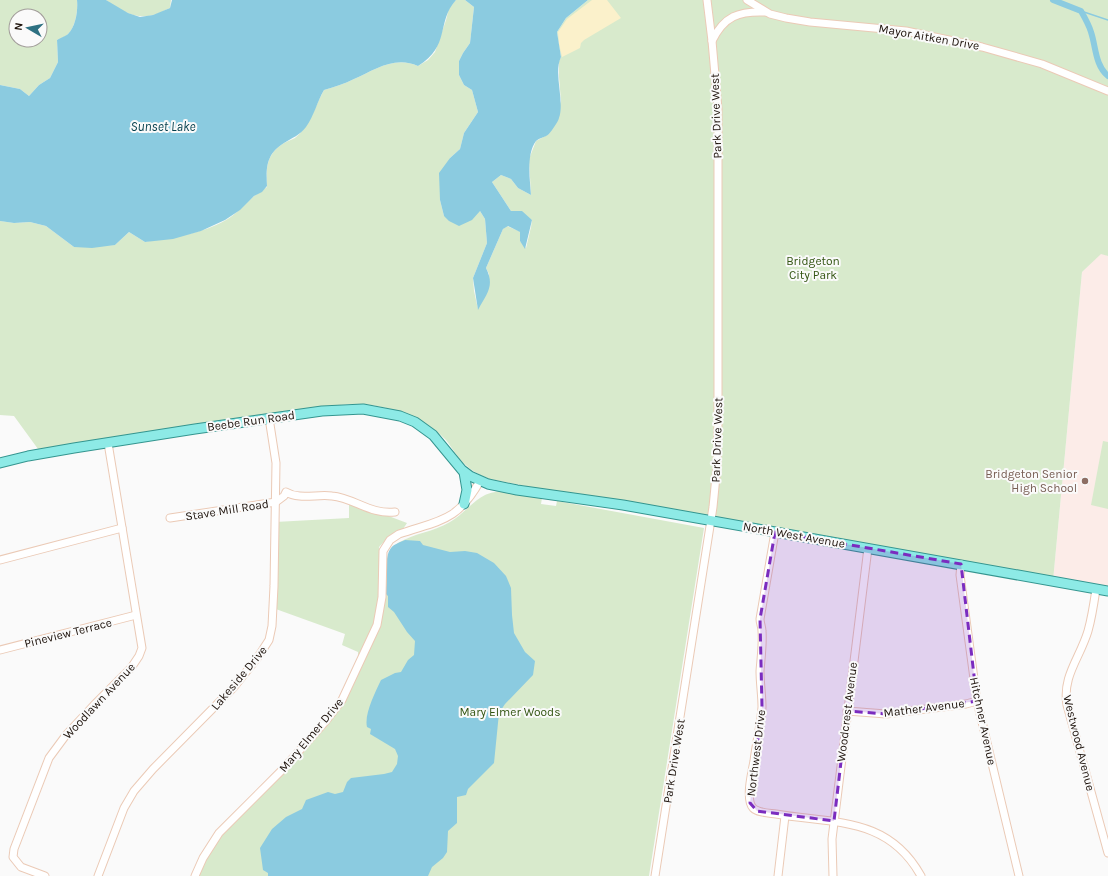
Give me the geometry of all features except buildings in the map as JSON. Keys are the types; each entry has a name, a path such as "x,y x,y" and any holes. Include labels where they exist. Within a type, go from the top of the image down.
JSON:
{"main road":[{"name":"Beebe Run Road","path":"0,464 28,456 269,418 322,411 355,409 385,412 415,422 433,435 464,472 480,481"},
{"path":"464,472 467,490 464,504"},
{"name":"North West Avenue","path":"480,481 518,490 623,505 1108,591"}],"street":[{"name":"Park Drive West","path":"655,876 711,521 716,471 718,383 718,109 707,0"},
{"name":"Mayor Aitken Drive","path":"747,0 767,12 786,18 810,22 906,31 982,46 1042,64 1108,90"},
{"path":"712,41 722,24 736,15 749,12 767,12"},
{"name":"Lakeside Drive","path":"98,876 124,808 134,791 153,769 234,687 267,645 272,626 276,502 276,463 269,418"},
{"name":"Woodlawn Avenue","path":"44,876 21,867 15,861 13,856 14,849 49,758 66,735 131,668 139,656 142,648 108,443"},
{"name":"Mary Elmer Drive","path":"196,876 203,858 219,833 282,770 342,700 377,625 382,598 382,564 385,548 394,536 439,522 458,511 480,481"},
{"name":"Stave Mill Road","path":"170,518 276,502 284,496 286,492 294,496 334,496 380,512 395,512"},
{"path":"0,560 122,528"},
{"name":"Northwest Drive","path":"775,532 761,614 762,632 760,685 762,707 749,795 750,803 753,809 785,816"},
{"name":"Woodcrest Avenue","path":"833,876 831,850 834,821 868,548"},
{"name":"Hitchner Avenue","path":"961,564 960,575 977,701 1019,876"},
{"name":"Westwood Avenue","path":"1096,588 1087,633 1072,667 1066,691 1068,705 1107,848"},
{"name":"Pineview Terrace","path":"0,650 136,615"},
{"name":"Mather Avenue","path":"847,712 893,714 958,706 977,701"},
{"path":"778,876 785,816 845,822 865,828 887,839 904,853 912,861 921,876"}],"highlighted area":[{"path":"775,532 961,564 977,701 886,714 847,711 834,821 757,811 750,803 762,707 760,619"}],"shaded area":[{"name":"Bridgeton Senior High School","path":"1101,253 1108,256 1108,591 1053,581 1082,272"}],"green space":[{"path":"0,0 77,0 77,13 71,31 64,37 57,40 58,62 50,78 39,85 29,96 20,89 0,85"},
{"path":"106,0 171,0 170,8 157,14 140,16 128,13"},
{"name":"Bridgeton City Park","path":"456,0 465,0 474,7 470,43 459,61 459,75 464,85 472,90 478,112 464,133 460,149 450,158 440,200 444,216 480,211 485,219 487,243 473,278 478,309 489,274 486,268 503,229 507,226 521,232 520,241 526,248 532,220 511,211 492,182 501,175 511,179 518,188 531,195 529,159 536,141 549,134 561,101 559,61 561,57 557,32 566,18 588,0 1108,0 1108,256 1101,254 1082,272 1053,581 623,505 490,479 475,472 467,466 459,459 448,442 426,424 404,413 379,406 355,404 325,406 38,449 14,416 0,415 0,221 14,223 30,222 46,226 74,247 115,245 129,232 145,242 197,232 217,225 233,215 254,196 267,187 267,168 270,157 278,147 295,138 305,128 324,90 385,65 401,62 418,66 428,60 435,52 449,8"},
{"path":"1103,441 1108,442 1108,509 1091,505"},
{"name":"Mary Elmer Woods","path":"502,491 542,498 541,504 556,506 557,501 704,528 649,876 198,876 217,837 322,726 346,686 358,657 358,652 342,645 345,634 273,608 275,522 349,518 349,501 407,523 403,529 390,535 379,547 379,556 388,573 393,548 398,543 450,522 480,498 493,492"}],"sand":[{"path":"592,0 607,0 621,18 584,40 581,43 580,48 562,57 558,32 567,19"}],"water":[{"name":"Sunset Lake","path":"77,0 106,0 128,13 140,17 153,15 170,8 172,0 456,0 446,17 439,42 435,50 418,66 401,62 385,65 343,84 324,90 304,130 278,147 270,157 267,167 267,186 240,210 225,220 201,231 173,239 145,242 129,232 115,245 92,248 74,247 46,226 30,222 14,223 0,221 0,85 20,89 29,96 39,85 50,78 58,62 57,40 68,34 73,27 77,13"},
{"path":"465,0 588,0 566,18 557,32 561,57 558,71 561,104 559,118 549,134 537,140 533,146 529,167 531,195 518,188 511,179 501,175 492,182 511,211 522,211 532,220 525,249 520,241 520,232 508,226 503,229 486,268 489,274 490,285 478,310 473,278 487,243 485,219 480,211 472,220 459,226 449,221 444,216 440,200 439,173 450,158 460,149 464,133 478,112 472,90 464,85 459,75 459,61 470,43 474,7"},
{"path":"405,540 420,541 423,545 450,552 465,551 477,553 494,563 506,576 511,588 514,633 525,652 535,661 533,675 505,704 499,713 494,763 468,789 466,795 457,797 457,823 448,831 447,852 443,858 432,867 428,876 268,876 268,873 263,870 260,848 272,829 286,817 302,809 306,800 328,792 335,794 343,792 347,782 351,778 392,772 397,764 398,756 395,749 370,734 371,729 367,727 366,722 371,704 381,680 395,673 401,672 408,660 414,655 415,641 407,632 394,612 388,607 388,596 385,593 387,557 394,545"}],"waterway":[{"path":"1053,0 1081,11 1090,29 1098,61 1108,76"},
{"path":"1081,11 1108,20"}],"place":[{"name":"Bridgeton Senior High School","path":"1085,481"}]}
